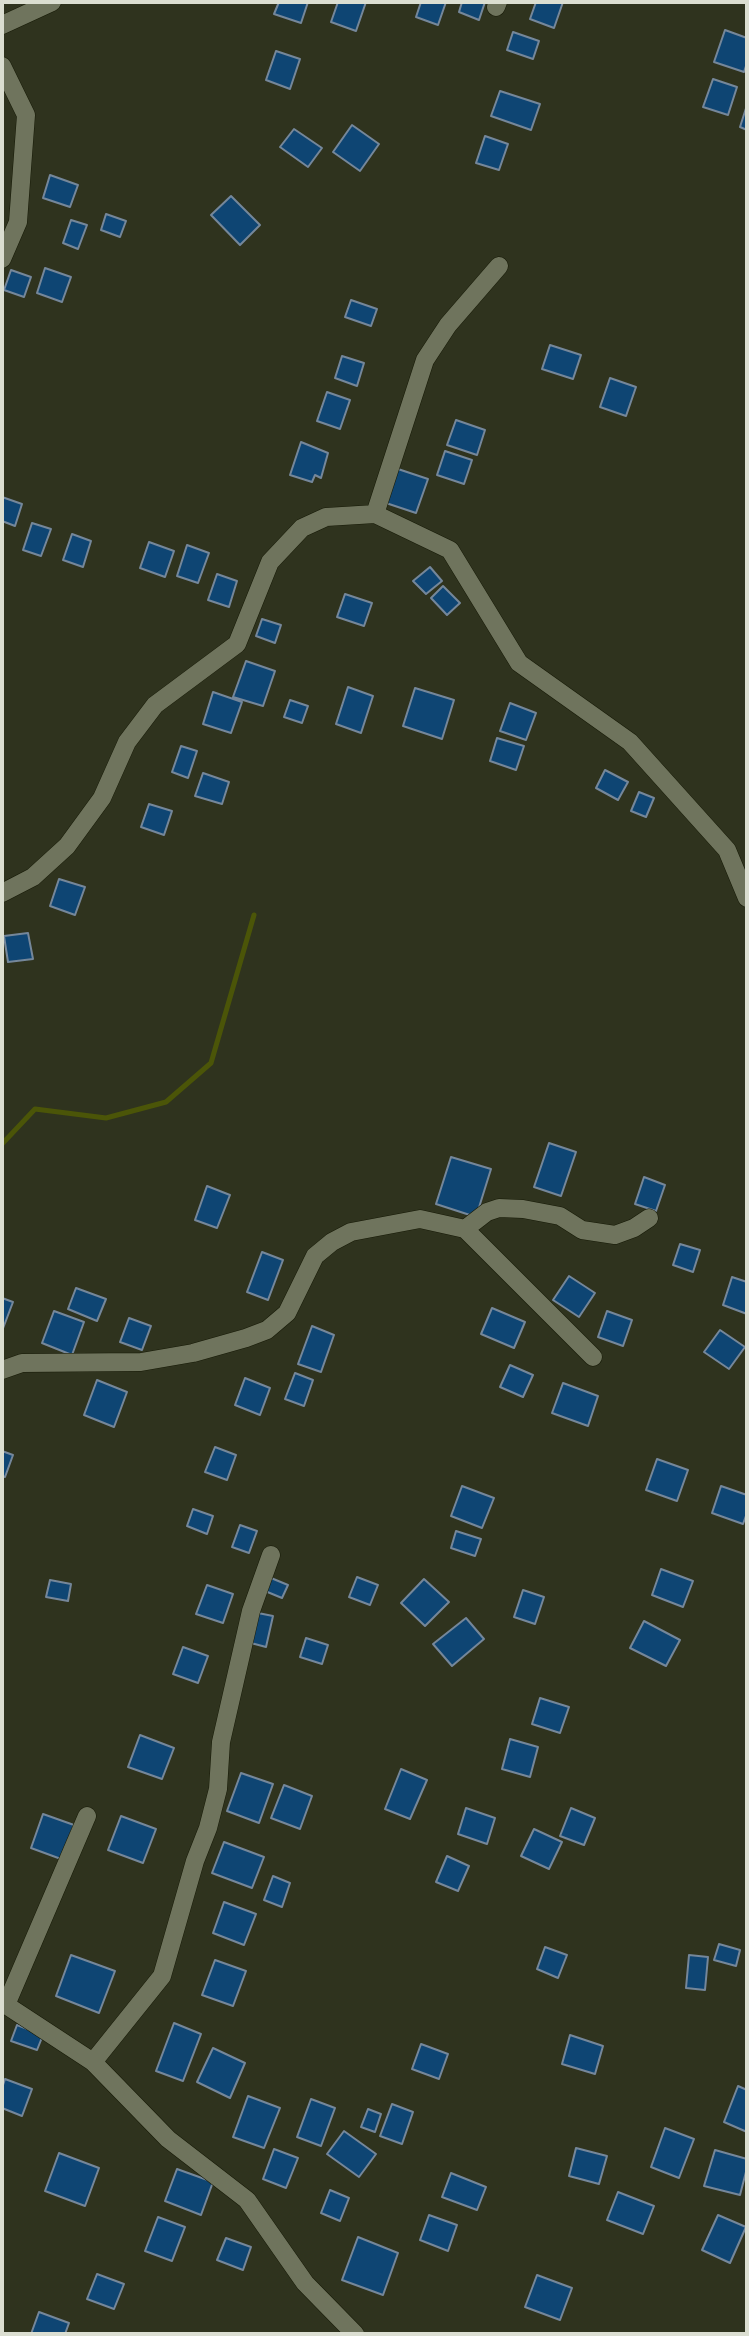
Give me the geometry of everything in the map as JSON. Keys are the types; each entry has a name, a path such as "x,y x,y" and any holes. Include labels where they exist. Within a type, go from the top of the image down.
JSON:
{"street":[{"path":"2,25 52,2"},
{"path":"2,66 26,115 18,222 2,259"},
{"path":"375,514 425,360 448,325 499,266"},
{"path":"2,893 33,877 67,846 102,798 127,742 155,705 237,644 270,562 302,528 326,517 375,514 450,550 519,663 630,742 727,850 747,898"},
{"path":"465,1228 487,1213 499,1209 523,1209 560,1216 582,1230 615,1235 634,1228 649,1218"},
{"path":"2,1370 22,1363 141,1362 192,1353 246,1338 267,1329 287,1313 315,1256 332,1242 351,1232 420,1219 465,1228 593,1357"},
{"path":"93,2062 162,1976 195,1861 208,1828 218,1789 221,1742 251,1611 271,1555"},
{"path":"87,1816 4,2003 93,2062 168,2139 247,2200 305,2283 355,2334"}],"building":[{"path":"279,2 308,2 301,23 274,14"},
{"path":"338,2 366,2 356,31 331,22"},
{"path":"421,2 446,2 438,25 416,17"},
{"path":"462,2 485,2 479,20 459,12"},
{"path":"536,2 563,2 554,28 530,19"},
{"path":"725,30 747,38 747,63 744,72 714,62"},
{"path":"513,32 539,41 533,59 507,50"},
{"path":"276,51 300,59 290,89 266,80"},
{"path":"713,79 737,87 728,115 703,107"},
{"path":"500,91 540,104 531,130 491,116"},
{"path":"747,105 747,130 740,127"},
{"path":"352,125 379,144 360,171 333,152"},
{"path":"294,129 322,148 308,167 280,147"},
{"path":"485,136 508,144 499,170 476,163"},
{"path":"50,175 78,185 70,207 43,198"},
{"path":"231,196 260,225 240,245 211,215"},
{"path":"106,214 126,221 120,237 101,230"},
{"path":"71,220 87,225 78,249 63,243"},
{"path":"45,268 71,277 62,302 37,293"},
{"path":"11,270 31,277 24,297 4,290"},
{"path":"351,300 377,309 371,326 345,317"},
{"path":"550,345 581,355 573,379 542,369"},
{"path":"342,356 364,363 357,386 335,378"},
{"path":"610,378 636,387 626,416 600,407"},
{"path":"327,392 350,400 340,429 317,421"},
{"path":"456,420 485,430 477,455 447,445"},
{"path":"301,442 328,453 321,478 315,475 312,482 290,475"},
{"path":"445,451 472,460 464,484 437,475"},
{"path":"398,469 428,479 416,513 386,503"},
{"path":"2,497 22,504 15,526 2,521"},
{"path":"32,523 51,529 41,556 23,550"},
{"path":"72,534 91,541 83,567 63,560"},
{"path":"149,542 174,551 165,577 140,568"},
{"path":"187,545 209,553 198,583 177,576"},
{"path":"430,567 442,581 426,594 413,581"},
{"path":"217,574 237,581 229,607 208,600"},
{"path":"443,586 460,603 447,615 431,598"},
{"path":"345,594 372,603 364,626 337,617"},
{"path":"262,619 281,625 275,643 256,636"},
{"path":"246,661 275,671 263,706 233,697"},
{"path":"348,687 373,696 361,733 336,724"},
{"path":"415,688 454,700 442,739 403,726"},
{"path":"213,692 242,702 231,733 203,724"},
{"path":"290,700 308,706 302,723 284,717"},
{"path":"510,703 536,713 526,740 500,731"},
{"path":"497,738 524,746 516,770 490,761"},
{"path":"181,746 197,751 188,778 172,772"},
{"path":"605,770 628,782 618,800 596,788"},
{"path":"203,773 229,782 222,804 195,796"},
{"path":"639,792 654,798 646,817 631,811"},
{"path":"149,804 172,811 164,835 141,827"},
{"path":"59,879 85,887 75,915 50,906"},
{"path":"28,933 33,959 8,962 4,936"},
{"path":"549,1143 576,1152 561,1196 534,1187"},
{"path":"451,1157 491,1169 476,1217 436,1204"},
{"path":"644,1177 665,1185 656,1211 635,1204"},
{"path":"207,1186 230,1195 217,1228 195,1220"},
{"path":"680,1244 700,1250 693,1272 673,1265"},
{"path":"262,1252 283,1260 268,1300 247,1292"},
{"path":"569,1276 595,1293 579,1317 553,1300"},
{"path":"732,1277 747,1282 747,1314 723,1305"},
{"path":"76,1288 106,1299 97,1321 68,1309"},
{"path":"2,1298 13,1302 2,1331"},
{"path":"492,1308 525,1322 514,1348 481,1334"},
{"path":"54,1311 84,1322 72,1355 42,1343"},
{"path":"607,1311 632,1320 623,1346 598,1337"},
{"path":"129,1318 151,1326 142,1350 120,1342"},
{"path":"312,1326 334,1335 321,1372 298,1364"},
{"path":"720,1330 745,1347 729,1369 704,1352"},
{"path":"510,1365 533,1375 523,1397 500,1387"},
{"path":"295,1373 313,1380 304,1406 285,1399"},
{"path":"245,1378 270,1388 260,1415 235,1405"},
{"path":"97,1380 127,1392 114,1427 84,1415"},
{"path":"563,1383 598,1396 588,1426 552,1413"},
{"path":"215,1447 236,1455 227,1480 205,1472"},
{"path":"2,1451 13,1455 5,1477 2,1476"},
{"path":"657,1459 688,1470 677,1501 646,1490"},
{"path":"462,1486 494,1498 482,1528 451,1516"},
{"path":"721,1486 747,1495 747,1513 743,1524 712,1513"},
{"path":"193,1509 213,1516 207,1534 187,1526"},
{"path":"240,1525 257,1531 249,1553 232,1547"},
{"path":"456,1531 481,1539 475,1556 451,1548"},
{"path":"661,1569 693,1581 683,1607 652,1595"},
{"path":"357,1577 378,1585 370,1605 349,1597"},
{"path":"271,1578 288,1585 282,1598 265,1591"},
{"path":"424,1579 449,1602 425,1626 401,1603"},
{"path":"50,1580 71,1584 68,1601 46,1597"},
{"path":"207,1585 233,1594 223,1623 196,1614"},
{"path":"523,1590 544,1597 535,1624 514,1617"},
{"path":"258,1613 273,1616 266,1647 251,1643"},
{"path":"466,1618 484,1639 452,1666 433,1644"},
{"path":"644,1621 680,1640 666,1666 630,1648"},
{"path":"306,1638 328,1645 322,1664 300,1657"},
{"path":"183,1647 208,1656 198,1683 173,1674"},
{"path":"540,1698 569,1707 560,1733 532,1724"},
{"path":"140,1735 174,1748 162,1779 128,1767"},
{"path":"510,1739 538,1747 530,1777 502,1769"},
{"path":"401,1769 427,1780 410,1819 385,1809"},
{"path":"241,1773 273,1784 259,1823 227,1811"},
{"path":"284,1785 312,1796 300,1829 271,1818"},
{"path":"466,1808 495,1818 487,1844 458,1834"},
{"path":"571,1808 595,1818 584,1845 560,1836"},
{"path":"43,1814 74,1825 61,1859 31,1848"},
{"path":"121,1816 156,1829 143,1863 108,1850"},
{"path":"534,1829 562,1842 549,1869 521,1856"},
{"path":"224,1842 264,1857 252,1888 212,1873"},
{"path":"447,1856 469,1866 458,1891 436,1882"},
{"path":"273,1876 290,1883 282,1907 264,1900"},
{"path":"224,1902 256,1914 244,1945 213,1933"},
{"path":"719,1944 740,1950 736,1966 714,1960"},
{"path":"545,1947 567,1955 558,1978 537,1969"},
{"path":"71,1955 115,1971 99,2013 56,1996"},
{"path":"689,1955 708,1957 705,1990 686,1988"},
{"path":"215,1960 246,1971 233,2006 202,1995"},
{"path":"174,2023 201,2034 183,2081 156,2071"},
{"path":"17,2025 43,2035 37,2050 11,2041"},
{"path":"570,2035 603,2046 595,2074 562,2064"},
{"path":"421,2044 448,2054 439,2079 412,2069"},
{"path":"213,2048 245,2063 230,2098 197,2082"},
{"path":"5,2079 32,2089 22,2116 2,2108"},
{"path":"738,2086 747,2090 747,2132 724,2122"},
{"path":"248,2096 280,2108 264,2148 233,2137"},
{"path":"311,2099 335,2108 321,2146 297,2137"},
{"path":"392,2104 413,2112 402,2144 380,2136"},
{"path":"368,2109 381,2114 375,2132 361,2127"},
{"path":"665,2128 694,2139 679,2178 651,2167"},
{"path":"344,2131 376,2154 359,2177 327,2154"},
{"path":"576,2148 607,2156 599,2184 569,2176"},
{"path":"274,2149 298,2158 286,2188 263,2179"},
{"path":"715,2150 747,2159 740,2195 704,2186"},
{"path":"59,2153 99,2168 85,2206 45,2191"},
{"path":"177,2169 213,2182 201,2215 165,2201"},
{"path":"451,2173 486,2187 477,2210 442,2197"},
{"path":"330,2190 349,2198 340,2221 321,2213"},
{"path":"618,2192 654,2206 643,2234 607,2220"},
{"path":"429,2215 457,2225 448,2251 420,2240"},
{"path":"718,2215 746,2227 730,2263 702,2250"},
{"path":"158,2217 185,2227 172,2261 145,2251"},
{"path":"358,2237 398,2253 383,2295 342,2280"},
{"path":"226,2238 251,2247 243,2270 217,2260"},
{"path":"97,2274 124,2284 114,2309 87,2299"},
{"path":"537,2275 572,2288 560,2320 525,2307"},
{"path":"39,2312 69,2323 65,2334 31,2334"}],"waterway":[{"path":"2,1144 35,1109 106,1118 166,1102 211,1063 254,915"}]}
